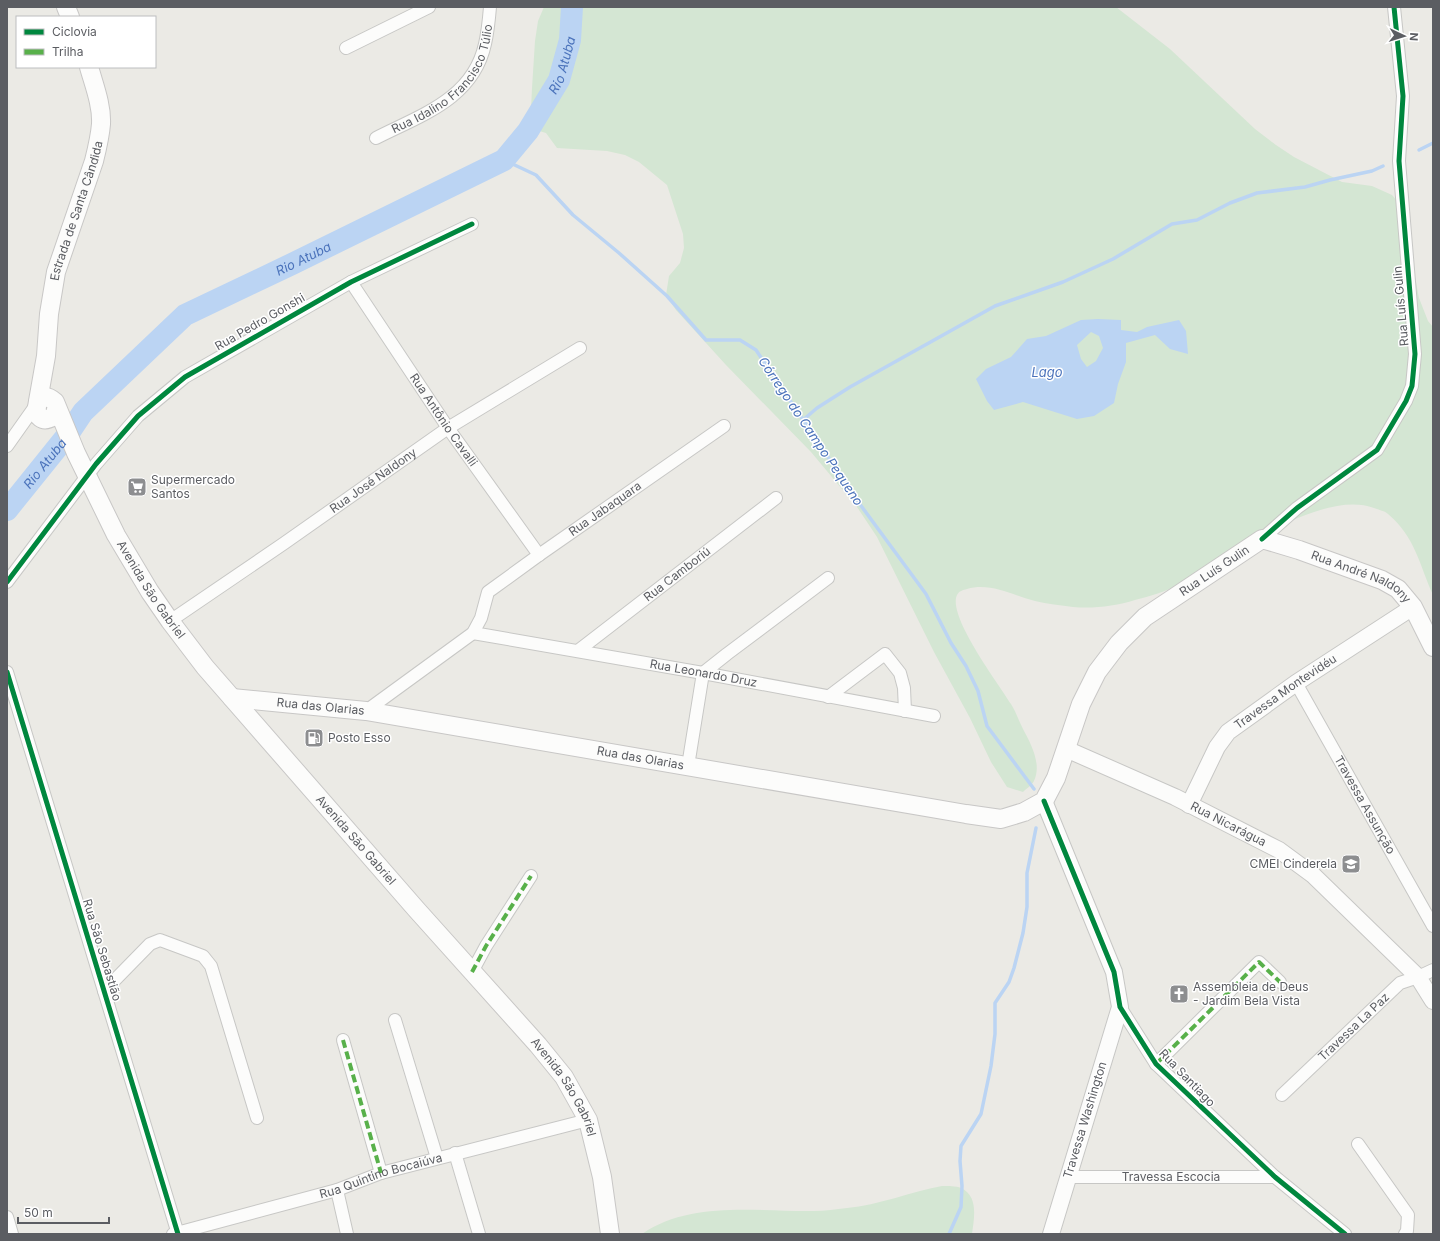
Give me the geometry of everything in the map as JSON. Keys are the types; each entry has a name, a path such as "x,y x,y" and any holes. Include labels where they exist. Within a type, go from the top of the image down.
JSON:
{"main road":[{"name":"Estrada de Santa Cândida","path":"46,409 46,356 49,314 56,272 94,161 101,124 100,108 89,68"},
{"name":"Avenida São Gabriel","path":"46,409 66,430 86,475 116,535 150,592 205,667 416,909 538,1045 564,1078 588,1120 602,1177 610,1234"},
{"name":"Rua André Naldony","path":"1262,539 1299,550 1382,580 1398,589 1413,607 1433,647"},
{"name":"Rua Luís Gulin","path":"1044,801 1056,778 1081,704 1097,672 1119,643 1145,616 1262,539"},
{"name":"Rua das Olarias","path":"232,698 366,711 1001,819 1024,812 1044,801"}],"street":[{"name":"Rua Idalino Francisco Túlio","path":"376,138 438,106 460,90 469,79 479,62 485,45 490,7"},
{"name":"Rua Luís Gulin","path":"1262,539 1297,508 1376,450 1406,401 1412,386 1415,354 1399,161 1403,96 1394,7"},
{"path":"346,48 424,8"},
{"name":"Rua Pedro Gonshi","path":"7,582 86,475 138,416 185,377 351,282 472,224"},
{"name":"Rua Antônio Cavalli","path":"351,282 448,428 539,555"},
{"name":"Rua José Naldony","path":"170,621 448,428 580,348"},
{"path":"10,442 46,409"},
{"name":"Rua Jabaquara","path":"473,633 481,618 488,592 724,426"},
{"name":"Rua Camboriú","path":"579,650 776,498"},
{"path":"688,766 703,673 828,578"},
{"name":"Travessa Montevidéu","path":"1189,805 1217,747 1228,732 1296,684 1413,607"},
{"path":"366,711 473,633"},
{"name":"Rua Leonardo Druz","path":"473,633 579,650 934,716"},
{"path":"828,697 885,654 900,673 904,688 905,711"},
{"name":"Rua São Sebastião","path":"7,672 176,1234"},
{"name":"Travessa Assunção","path":"1296,684 1433,926"},
{"name":"Rua Nicarágua","path":"1066,749 1175,797 1279,850 1313,875 1418,977 1433,1001"},
{"name":"Rua Santiago","path":"1044,801 1114,972 1120,1007 1156,1064 1274,1177 1345,1234"},
{"path":"472,972 486,946 531,876"},
{"path":"104,991 150,944 160,940 203,956 211,966 257,1118"},
{"path":"1156,1064 1259,962 1280,982"},
{"name":"Travessa La Paz","path":"1282,1095 1400,983 1433,970"},
{"name":"Travessa Washington","path":"1051,1234 1120,1007"},
{"path":"395,1020 437,1158"},
{"path":"343,1040 381,1173"},
{"name":"Rua Quintino Bocaiúva","path":"176,1234 337,1190 381,1173 588,1120"},
{"path":"1358,1144 1408,1215 1407,1231 1405,1234"},
{"path":"455,1153 479,1234"},
{"name":"Travessa Escocia","path":"1068,1177 1274,1177"},
{"path":"337,1190 346,1234"},
{"path":"7,1217 12,1234"}],"green space":[{"path":"544,7 1116,7 1170,49 1255,129 1276,145 1294,157 1342,182 1372,186 1392,195 1399,203 1405,224 1419,298 1428,321 1433,327 1433,595 1411,542 1397,523 1384,511 1352,504 1328,508 1301,517 1274,529 1174,587 1158,594 1120,604 1081,608 1035,601 993,588 976,587 961,591 957,595 956,605 960,618 976,650 1013,707 1032,748 1036,761 1036,774 1034,781 1029,787 1023,792 1007,787 991,762 877,537 857,507 811,452 726,365 676,310 666,295 669,276 680,263 684,248 683,234 667,185 639,162 625,155 607,151 557,148 546,133 536,130 531,109 535,41 538,21"},
{"path":"942,1186 954,1186 961,1188 971,1196 974,1208 972,1234 642,1234 661,1223 682,1216 703,1212 725,1210 830,1210 871,1204"}],"water":[{"name":"Lago","path":"1081,320 1121,320 1121,330 1137,332 1147,327 1179,320 1186,331 1188,354 1170,349 1155,335 1126,343 1126,362 1118,384 1114,403 1094,416 1077,419 1023,402 994,410 987,401 976,379 986,369 1011,357 1027,339 1046,336","holes":["1091,332 1099,336 1103,348 1096,361 1087,367 1081,359 1077,345"]}],"waterway":[{"name":"Rio Atuba","path":"7,510 69,433 83,412 185,315 504,160 528,131 559,80 570,40 572,7"},
{"path":"1419,150 1433,143"},
{"name":"Córrego do Campo Pequeno","path":"504,160 536,175 573,215 619,253 667,296 706,340 740,340 756,350 859,503 926,594 951,643 966,666 978,691 987,726 1034,789"},
{"path":"803,420 817,408 850,387 995,306 1063,282 1113,259 1172,224 1197,220 1230,203 1257,193 1305,187 1372,171 1383,166"},
{"name":"Córrego do Campo Pequeno","path":"949,1234 961,1207 961,1146 981,1114 991,1066 995,1034 995,1003 1009,982 1023,933 1027,907 1027,873 1036,828"}],"marked path":[{"path":"472,972 486,946 531,876"},
{"path":"1156,1064 1259,962 1280,982"},
{"path":"343,1040 381,1173"}],"cycle path":[{"path":"1262,539 1297,508 1377,450 1406,401 1412,386 1415,354 1399,161 1403,96 1394,7"},
{"path":"7,582 96,464 138,416 185,377 351,282 472,224"},
{"path":"7,672 178,1234"},
{"path":"1044,801 1114,972 1120,1007 1156,1064 1275,1177 1345,1234"}],"place":[{"name":"Supermercado Santos","path":"137,487"},
{"name":"Posto Esso","path":"314,738"},
{"name":"CMEI Cinderela","path":"1351,864"},
{"name":"Assembleia de Deus - Jardim Bela Vista","path":"1179,994"}]}
